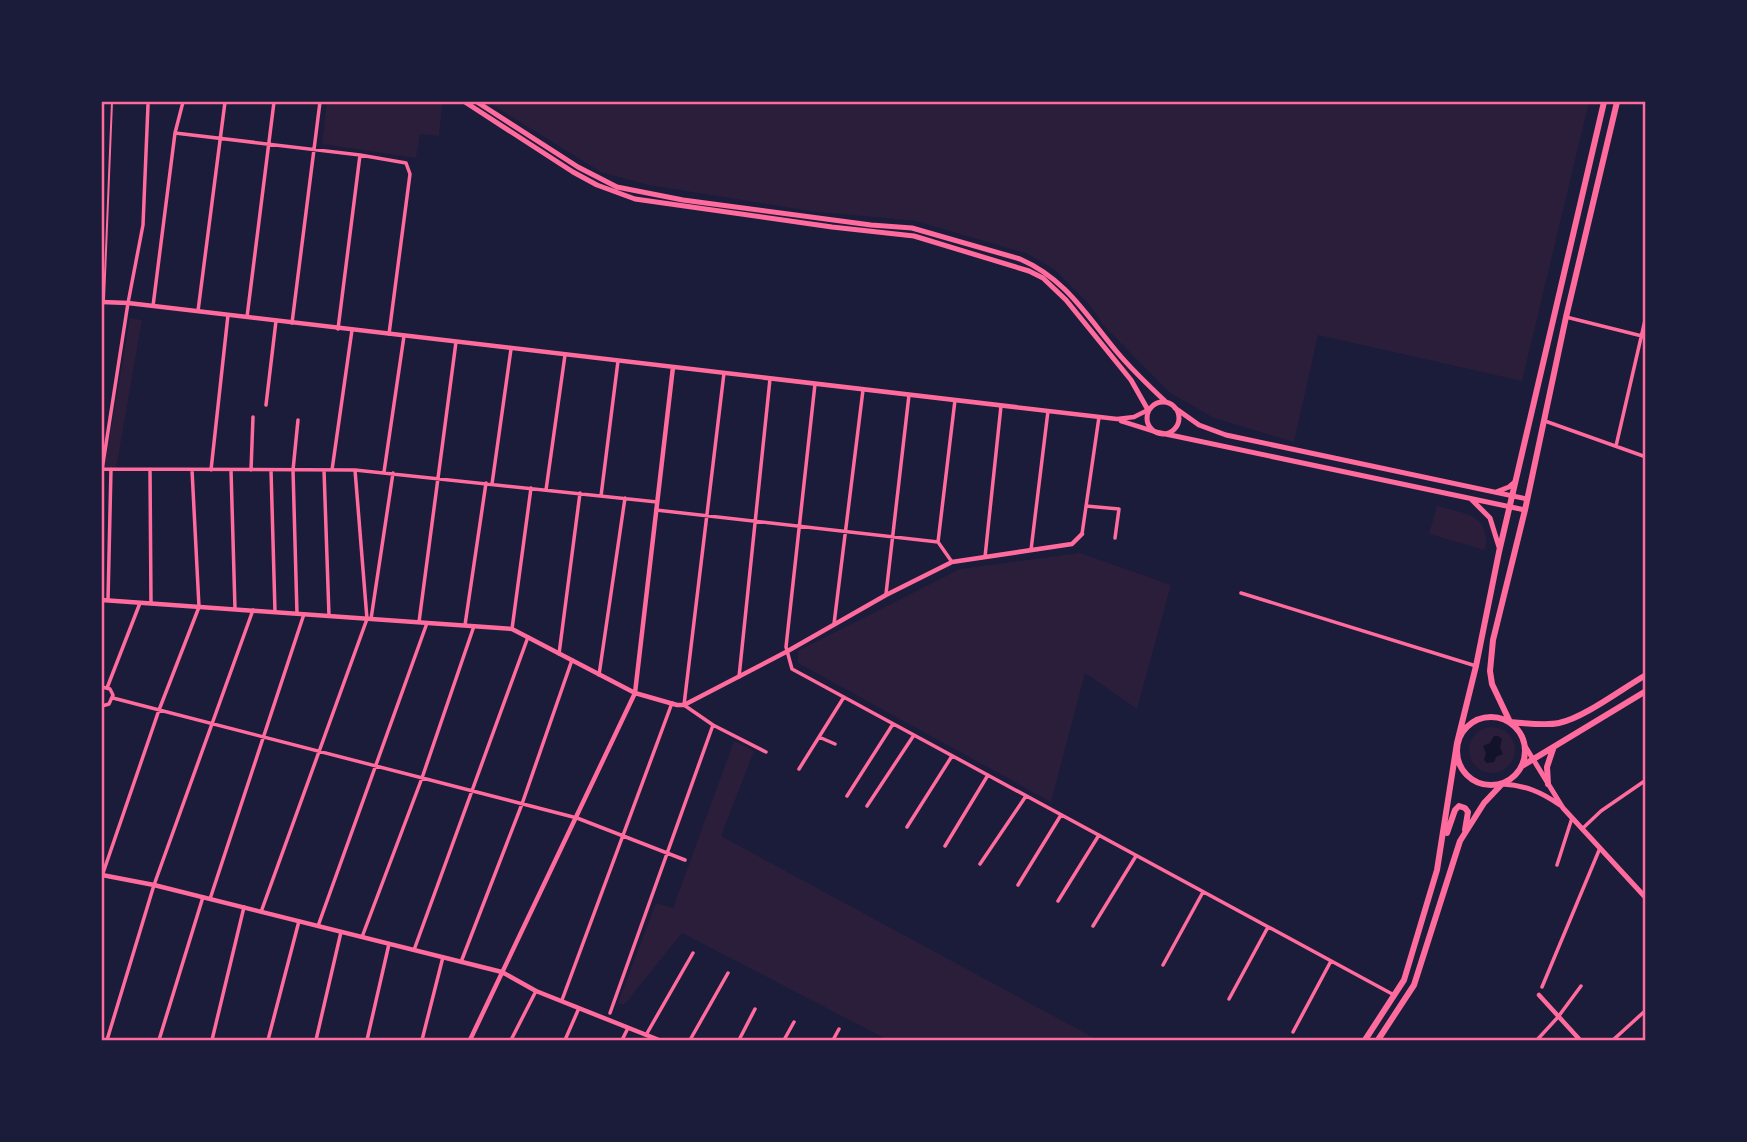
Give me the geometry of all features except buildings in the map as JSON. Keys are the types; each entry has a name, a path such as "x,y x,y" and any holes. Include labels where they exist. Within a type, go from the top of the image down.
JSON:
{"main road":[{"path":"465,102 573,172 597,185 635,199 914,236 1029,271 1057,289 1131,380 1148,410 1148,425 1156,432 1525,510"},
{"path":"477,102 578,167 617,187 698,202 912,228 1020,259 1045,271 1061,284 1118,353 1166,402 1199,425 1226,435 1527,499"},
{"path":"1442,848 1457,743 1604,102"},
{"path":"1617,102 1493,640 1490,671 1496,695 1510,722 1522,736 1525,746 1563,808 1646,898"},
{"path":"1148,410 1156,403 1166,402"},
{"path":"1156,432 1166,433 1175,428 1179,418 1175,408"},
{"path":"1495,492 1509,487 1517,480"},
{"path":"1469,498 1490,518 1499,551"},
{"path":"1563,808 1542,792 1520,785 1483,785 1467,776 1458,761 1457,743 1461,733 1478,719 1500,717 1510,722 1559,723 1576,717 1646,675"},
{"path":"1465,832 1484,803 1502,784 1510,780 1522,765 1646,691"},
{"path":"1522,765 1525,746"},
{"path":"1548,784 1548,759 1555,746"},
{"path":"1365,1041 1395,996 1407,971 1455,810 1459,806 1465,808 1468,812 1465,832 1414,985 1378,1041"}],"street":[{"path":"153,306 175,133 183,102"},
{"path":"198,312 225,102"},
{"path":"247,317 274,102"},
{"path":"292,323 320,102"},
{"path":"148,105 143,225 102,469 355,470 657,502"},
{"path":"175,133 402,161 409,167 389,335"},
{"path":"338,329 360,155"},
{"path":"103,302 1117,419 1156,432"},
{"path":"211,470 228,315"},
{"path":"1616,446 1646,316"},
{"path":"1566,317 1643,336"},
{"path":"266,405 276,321"},
{"path":"332,470 352,330"},
{"path":"384,472 404,336"},
{"path":"419,622 456,342"},
{"path":"465,625 511,349"},
{"path":"547,490 565,355"},
{"path":"601,496 618,361"},
{"path":"470,1041 635,693 673,367"},
{"path":"684,705 724,373"},
{"path":"739,677 770,379"},
{"path":"815,384 786,652 792,669 1395,996"},
{"path":"834,624 863,389"},
{"path":"886,595 909,395"},
{"path":"952,562 939,542 955,400"},
{"path":"985,558 1001,405"},
{"path":"1117,419 1134,417 1148,410"},
{"path":"1031,552 1048,411"},
{"path":"251,470 253,417"},
{"path":"684,705 952,562 1072,544 1082,534 1099,417"},
{"path":"296,614 293,470 298,420"},
{"path":"1545,421 1646,457"},
{"path":"111,469 105,600 512,629 635,693 684,705 713,725 766,752"},
{"path":"150,469 151,603"},
{"path":"192,470 199,607 159,710 102,875 154,885 502,972 536,991 659,1041"},
{"path":"231,470 235,609"},
{"path":"271,470 275,612"},
{"path":"324,470 329,616"},
{"path":"355,470 369,619"},
{"path":"261,912 369,619 393,473"},
{"path":"512,629 531,488"},
{"path":"559,654 580,493"},
{"path":"599,675 625,498"},
{"path":"1086,506 1119,509 1115,538"},
{"path":"656,510 939,542"},
{"path":"1241,593 1476,666"},
{"path":"102,706 109,704 113,698 112,692 104,687 140,603"},
{"path":"107,1041 154,885 253,610"},
{"path":"210,899 304,614"},
{"path":"318,926 427,623"},
{"path":"362,937 422,778 474,626"},
{"path":"414,950 528,637"},
{"path":"461,962 522,804 572,660"},
{"path":"799,769 844,697"},
{"path":"113,698 577,818 685,860"},
{"path":"562,1000 671,703"},
{"path":"847,796 893,724"},
{"path":"610,1013 713,725"},
{"path":"867,806 914,735"},
{"path":"819,737 835,744"},
{"path":"907,827 952,756"},
{"path":"945,846 988,775"},
{"path":"1583,829 1601,811 1646,780"},
{"path":"980,864 1026,796"},
{"path":"1018,885 1061,815"},
{"path":"1557,865 1572,818"},
{"path":"1058,901 1099,835"},
{"path":"1542,987 1600,848"},
{"path":"1093,926 1136,856"},
{"path":"1163,965 1203,892"},
{"path":"159,1041 203,897"},
{"path":"212,1041 244,907"},
{"path":"268,1041 299,921"},
{"path":"1229,999 1268,927"},
{"path":"316,1041 341,932"},
{"path":"367,1041 389,944"},
{"path":"646,1035 694,953"},
{"path":"422,1041 443,957"},
{"path":"1293,1032 1331,961"},
{"path":"690,1041 728,973"},
{"path":"1536,1041 1581,986"},
{"path":"512,1041 536,991"},
{"path":"1539,995 1580,1041"},
{"path":"565,1041 579,1008"},
{"path":"738,1041 755,1009"},
{"path":"1613,1041 1646,1010"},
{"path":"783,1041 794,1022"},
{"path":"622,1041 628,1028"},
{"path":"833,1041 839,1029"}],"lane":[{"path":"103,302 112,102"}],"shaded area":[{"path":"327,102 436,102 442,105 439,136 420,134 416,158 322,144"},
{"path":"488,102 1589,102 1522,381 1318,335 1294,442 1214,418 1170,393 1104,326 1089,304 1054,269 1028,254 916,221 810,211 648,185 601,172"},
{"path":"130,318 142,320 116,469 104,469"},
{"path":"1437,506 1466,514 1480,523 1486,538 1485,550 1429,534"},
{"path":"1080,553 1171,585 1137,709 1085,673 1051,802 798,663 798,651 960,569"},
{"path":"1492,727 1508,734 1515,750 1508,766 1492,773 1476,766 1469,750 1476,734"},
{"path":"1494,736 1502,739 1500,747 1503,754 1496,757 1494,762 1487,763 1484,760 1486,753 1483,746 1490,743"},
{"path":"734,741 754,751 721,836 1098,1040 888,1040 682,933 624,1005 618,1003 656,903 673,908"}]}
